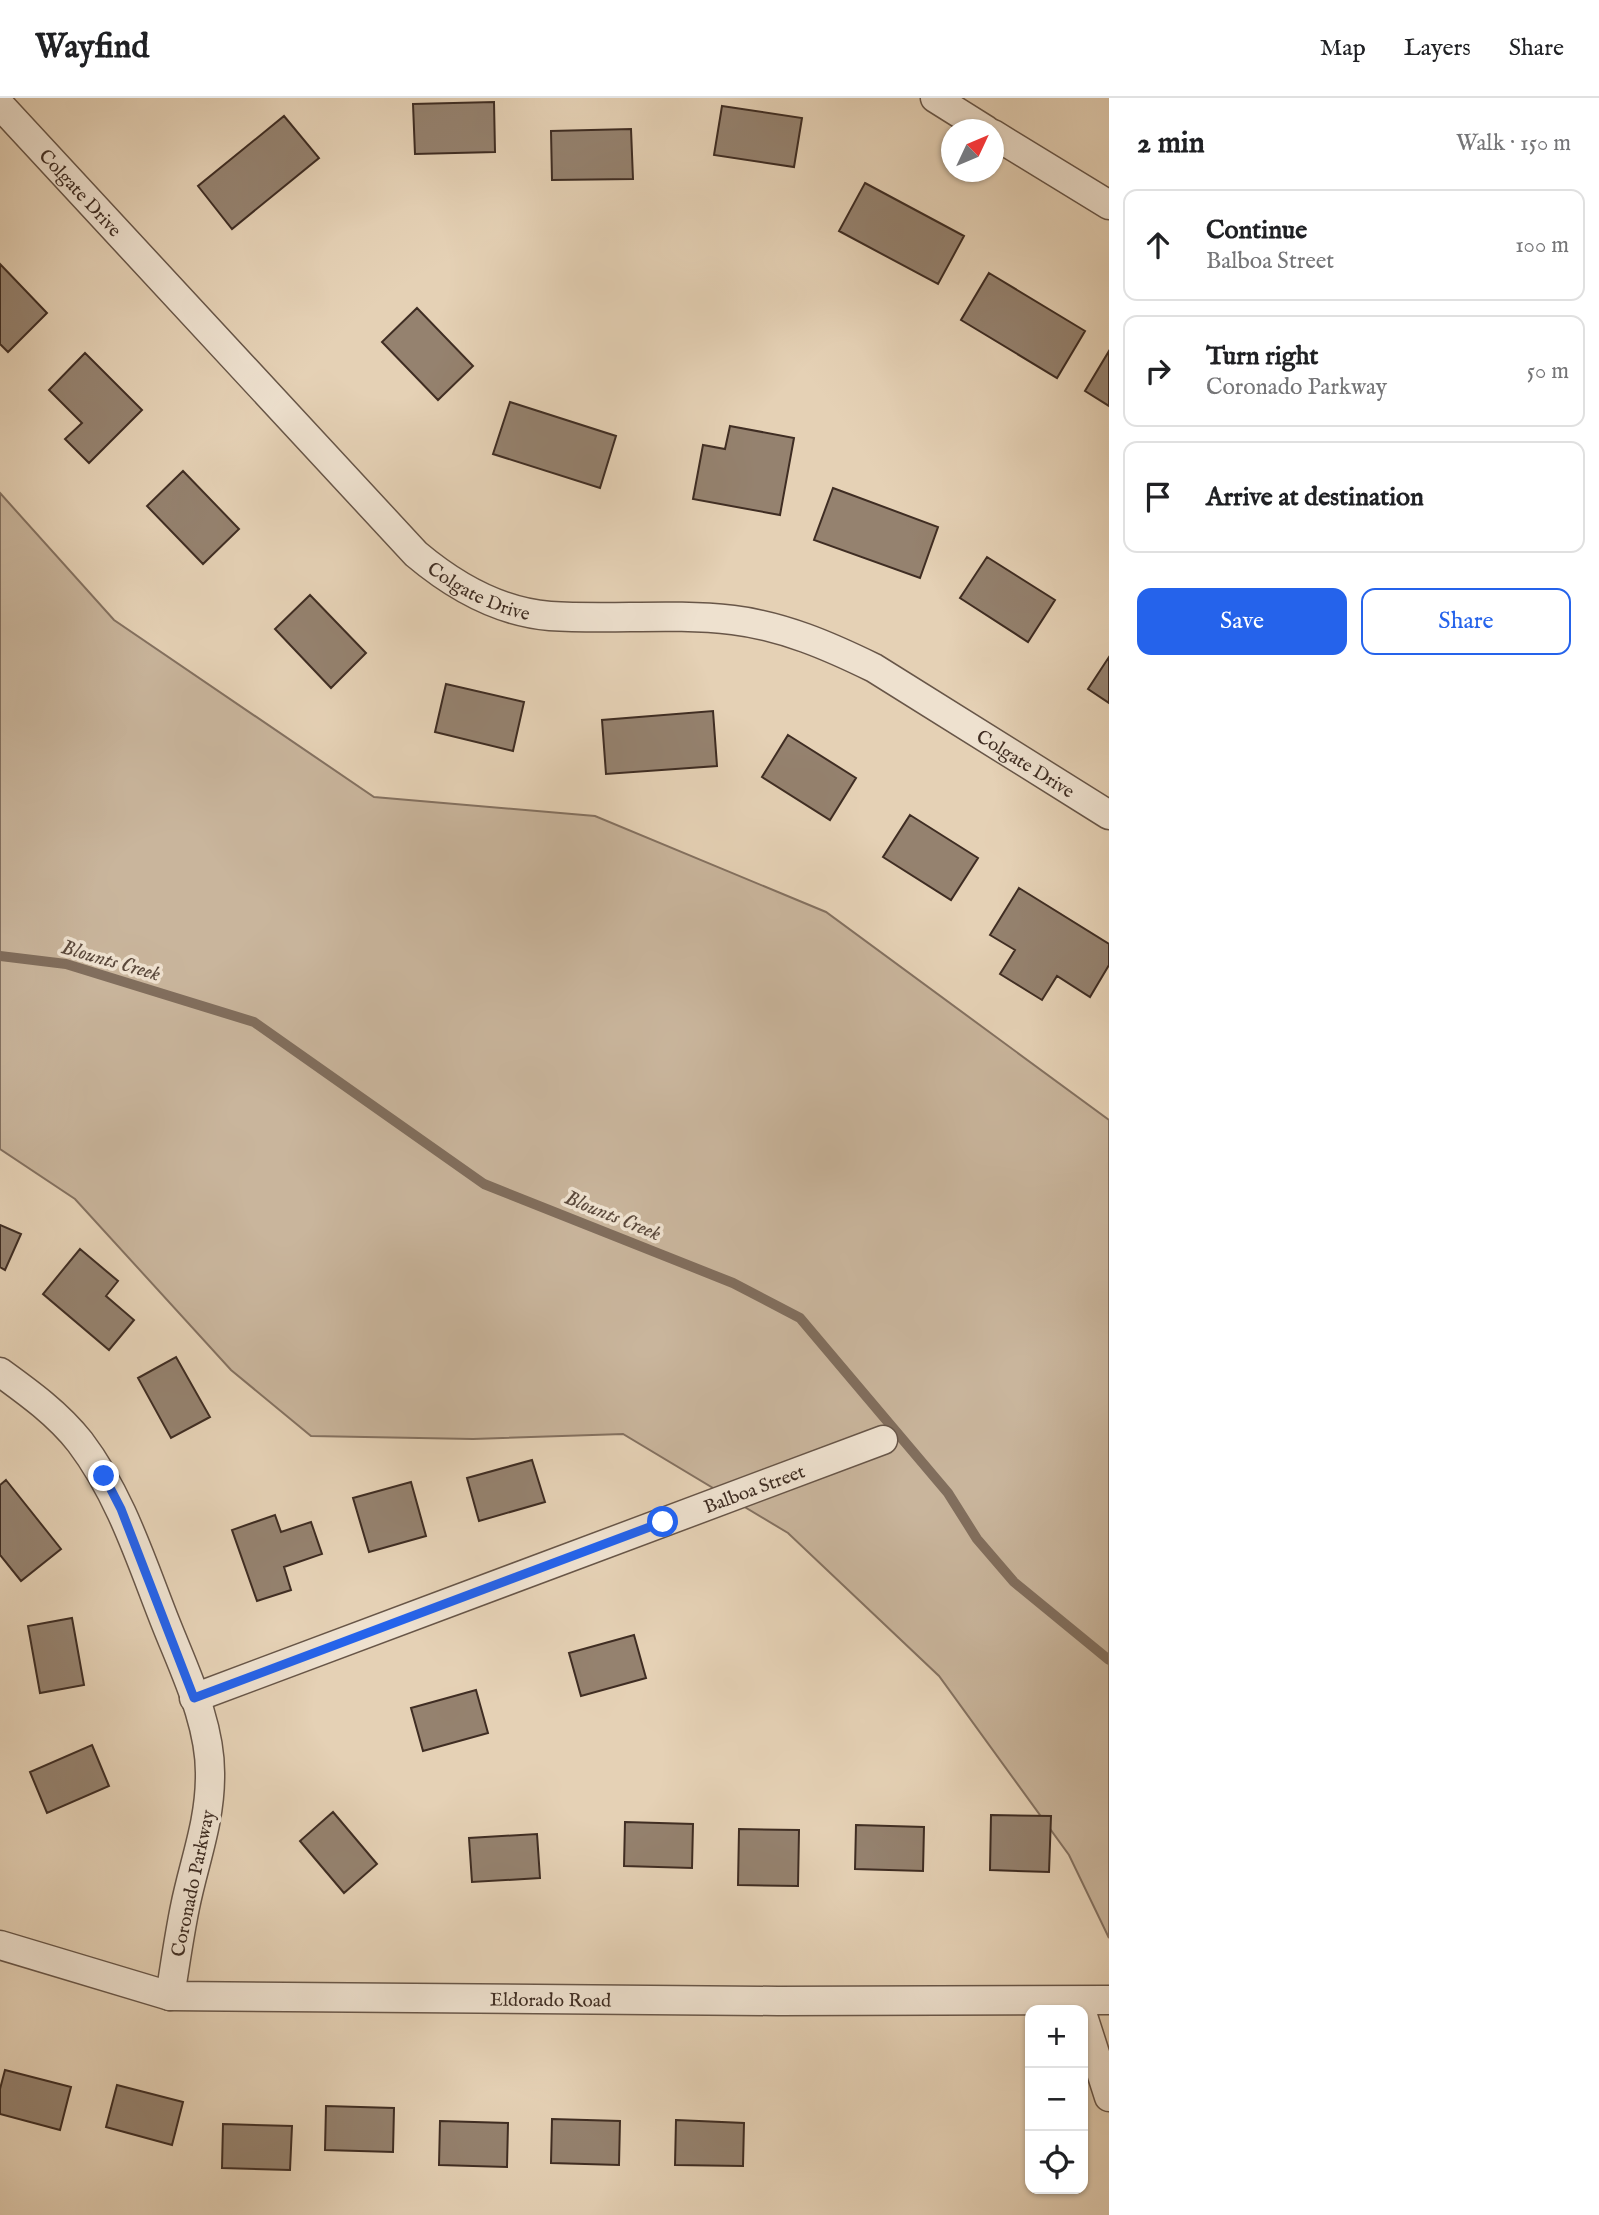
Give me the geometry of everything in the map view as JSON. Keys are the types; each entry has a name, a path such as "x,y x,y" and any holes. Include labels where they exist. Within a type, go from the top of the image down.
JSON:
{"street":[{"path":"0,105 9,98"},
{"path":"935,98 968,119"},
{"name":"Colgate Drive","path":"0,105 416,554 439,573 471,593 505,606 549,616 734,620 813,640 874,668 1109,815"},
{"path":"1004,141 1109,205"},
{"name":"Coronado Parkway","path":"0,1372 41,1402 78,1440 104,1476 121,1509 205,1730 211,1774 208,1819 185,1905 170,1996"},
{"name":"Balboa Street","path":"194,1698 883,1440"},
{"name":"Eldorado Road","path":"0,1945 170,1996 764,2001 1025,2008"},
{"name":"Eldorado Road","path":"1088,2007 1109,2000"},
{"path":"1088,2033 1109,2097"}],"shaded area":[{"path":"0,493 114,620 374,797 595,816 826,912 1109,1120 1109,1938 1069,1855 939,1676 788,1533 623,1434 473,1439 311,1436 231,1370 75,1199 0,1149"}],"building":[{"path":"494,102 495,152 415,154 413,104"},
{"path":"722,106 802,118 794,167 714,155"},
{"path":"284,116 319,158 232,229 198,186"},
{"path":"631,129 633,179 552,180 551,131"},
{"path":"865,183 964,236 938,284 839,231"},
{"path":"0,264 47,313 8,352 0,344"},
{"path":"989,273 1085,331 1057,378 961,320"},
{"path":"417,308 473,366 438,400 382,342"},
{"path":"1109,351 1109,406 1085,391"},
{"path":"85,353 142,410 89,463 65,439 82,423 49,390"},
{"path":"510,402 616,436 600,488 493,454"},
{"path":"730,426 794,438 780,515 693,499 703,445 725,449"},
{"path":"183,471 239,529 203,564 147,506"},
{"path":"833,488 938,527 920,578 814,540"},
{"path":"987,557 1055,600 1028,642 960,598"},
{"path":"310,595 366,653 331,688 275,629"},
{"path":"1109,657 1109,703 1088,689"},
{"path":"446,684 524,702 513,751 435,732"},
{"path":"713,711 717,766 606,774 602,720"},
{"path":"788,735 856,778 830,820 762,777"},
{"path":"910,815 978,858 951,900 883,857"},
{"path":"1019,888 1109,944 1109,965 1090,997 1057,976 1042,1000 1000,974 1015,950 990,935"},
{"path":"0,1225 21,1234 5,1270 0,1267"},
{"path":"80,1249 118,1281 106,1296 134,1320 109,1350 43,1294"},
{"path":"176,1357 210,1417 171,1438 138,1378"},
{"path":"532,1460 545,1502 479,1521 467,1478"},
{"path":"6,1480 61,1549 21,1581 0,1555 0,1485"},
{"path":"411,1482 426,1536 369,1552 353,1498"},
{"path":"275,1515 281,1532 311,1522 322,1554 284,1567 291,1590 257,1601 232,1530"},
{"path":"72,1618 84,1685 40,1693 28,1626"},
{"path":"634,1635 646,1678 581,1696 569,1653"},
{"path":"476,1690 488,1733 423,1751 411,1708"},
{"path":"92,1745 109,1786 47,1813 30,1772"},
{"path":"333,1812 377,1864 344,1893 300,1841"},
{"path":"991,1815 1051,1816 1049,1872 990,1870"},
{"path":"625,1822 693,1824 692,1868 624,1866"},
{"path":"856,1825 924,1827 923,1871 855,1869"},
{"path":"739,1829 799,1830 798,1886 738,1885"},
{"path":"537,1834 540,1878 472,1882 469,1838"},
{"path":"5,2070 71,2087 60,2130 0,2114 0,2089"},
{"path":"117,2085 183,2102 172,2145 106,2127"},
{"path":"326,2106 394,2108 393,2152 325,2150"},
{"path":"552,2119 620,2121 619,2165 551,2163"},
{"path":"676,2120 744,2123 743,2166 675,2165"},
{"path":"440,2121 508,2123 507,2167 439,2165"},
{"path":"223,2124 292,2126 290,2170 222,2168"}],"waterway":[{"name":"Blounts Creek","path":"0,956 66,964 254,1022 484,1184 733,1283 800,1318 948,1493 977,1539 1014,1582 1109,1660"}],"route":[{"path":"104,1476 121,1509 194,1698 663,1522"}]}
